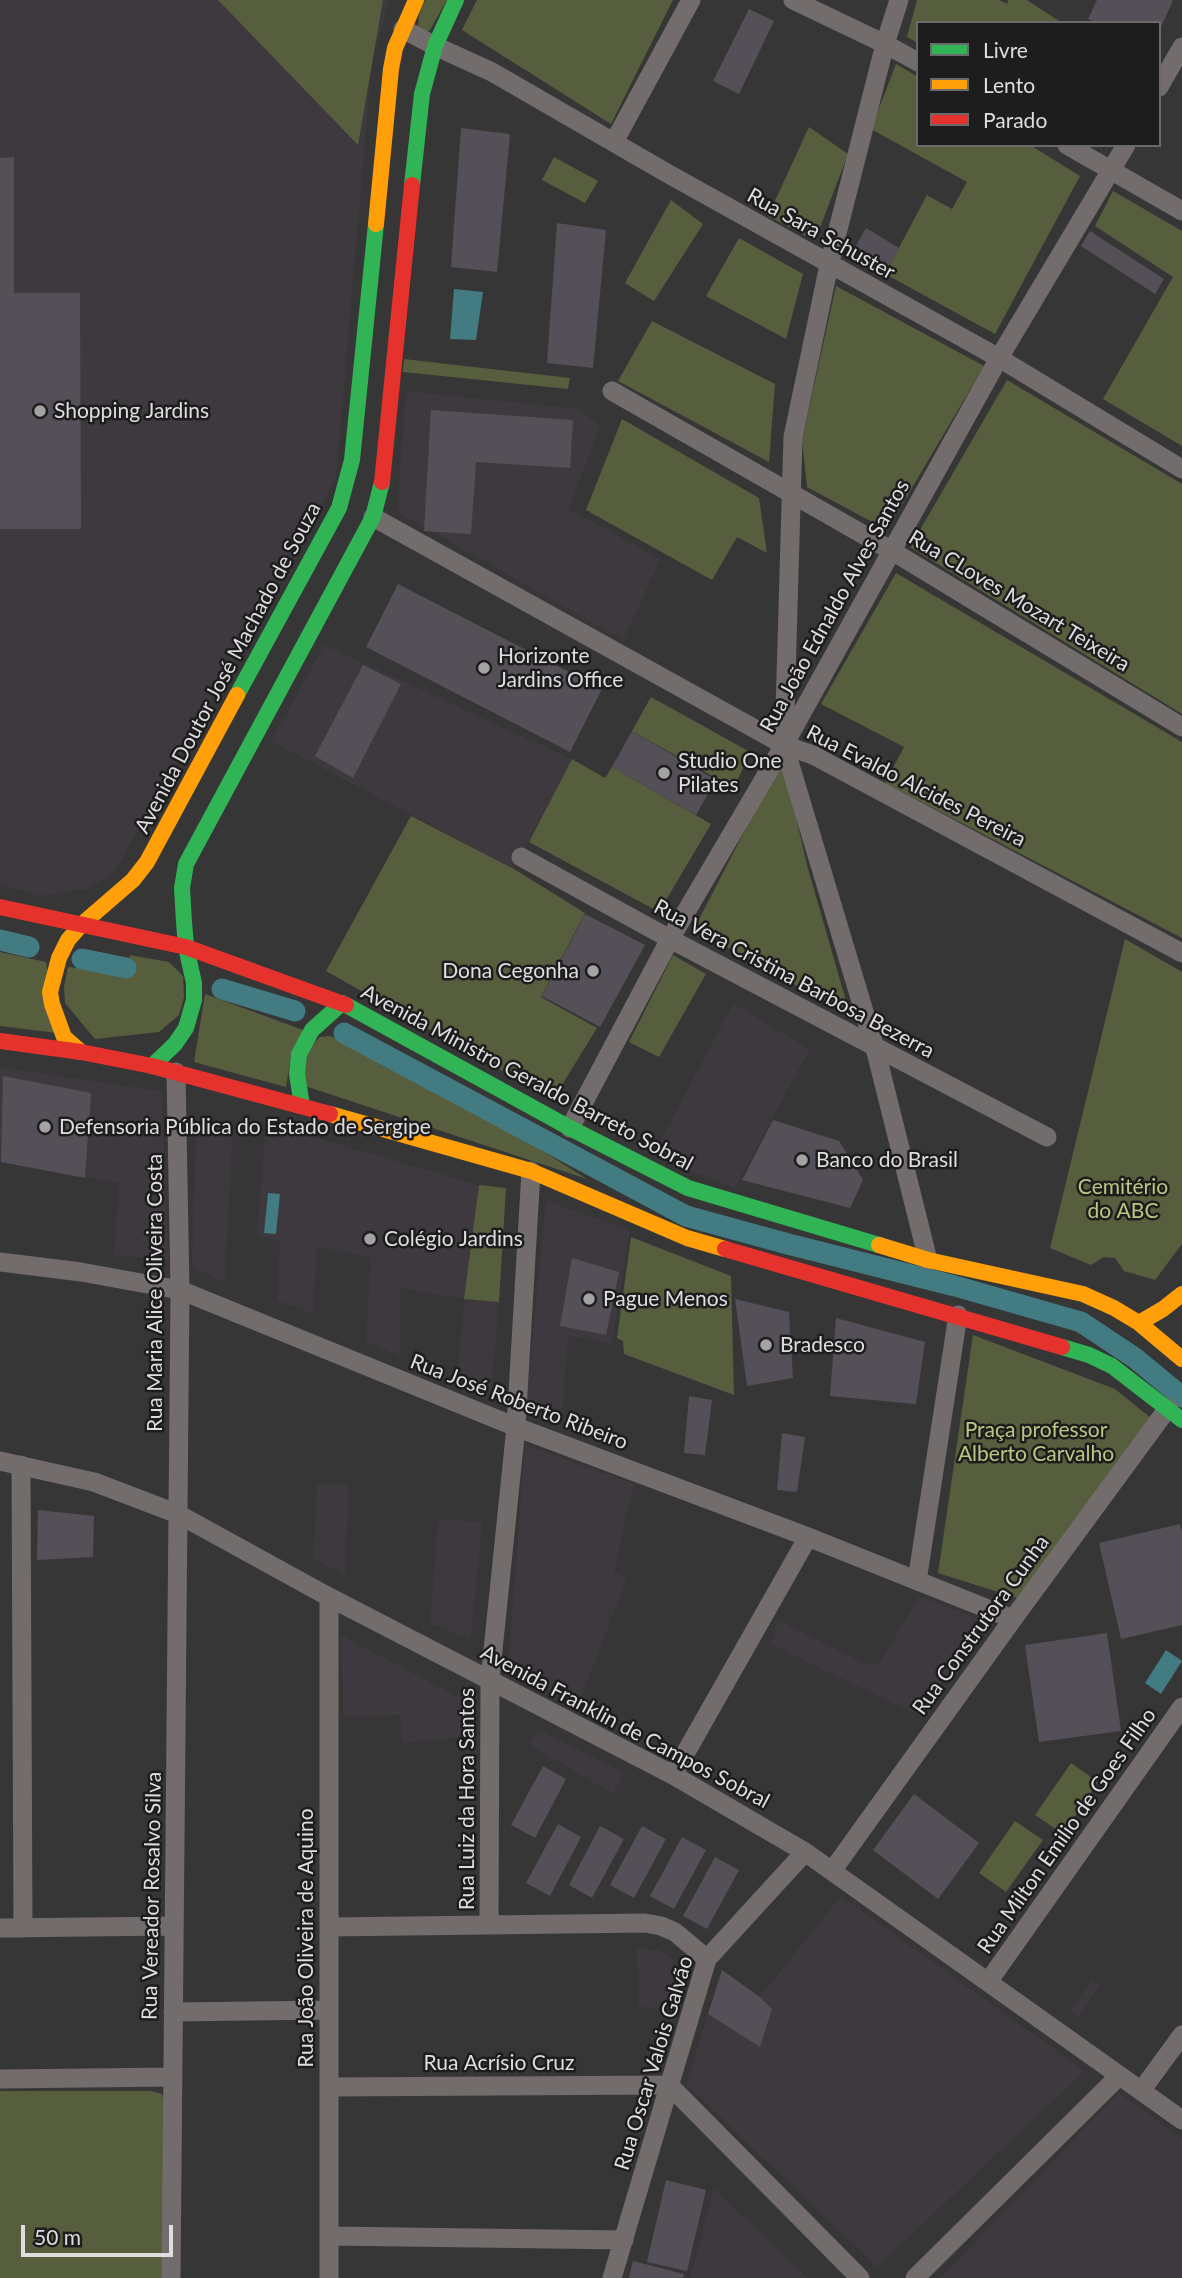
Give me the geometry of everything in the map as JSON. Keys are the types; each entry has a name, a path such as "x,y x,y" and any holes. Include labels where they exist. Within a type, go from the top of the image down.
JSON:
{"main road":[{"name":"Avenida Doutor José Machado de Souza","path":"81,925 133,880 147,862 338,511 352,460 360,394 391,69 395,48 416,0"},
{"path":"152,1066 176,1044 190,1017 195,992 186,947 182,888 186,864 373,517 383,475 422,94 435,46 456,0"},
{"name":"Avenida Ministro Geraldo Barreto Sobral","path":"0,908 186,947 342,1003 570,1128 688,1188 928,1260 1083,1294 1114,1308 1139,1324 1182,1359"},
{"path":"81,925 68,940 59,958 50,992 64,1037 81,1052"},
{"path":"302,1106 297,1074 299,1055 313,1030 342,1003"},
{"path":"0,1041 81,1052 152,1066 531,1171 687,1238 1089,1355 1112,1366 1175,1414"},
{"path":"1139,1324 1163,1310 1182,1294"}],"street":[{"path":"614,142 691,0"},
{"path":"793,0 916,61"},
{"path":"899,0 885,44 829,265 793,436 785,744 875,1048 928,1260"},
{"name":"Rua Sara Schuster","path":"403,29 492,72 665,173 999,358 1182,469"},
{"path":"1161,84 1182,47"},
{"path":"1071,147 1182,211"},
{"name":"Rua João Ednaldo Alves Santos","path":"570,1128 670,939 785,744 999,358 1125,147"},
{"name":"Rua CLoves Mozart Teixeira","path":"612,391 792,491 1182,727"},
{"name":"Rua Evaldo Alcides Pereira","path":"373,517 785,744 813,755 1182,953"},
{"name":"Rua Vera Cristina Barbosa Bezerra","path":"522,857 670,939 1047,1138"},
{"name":"Rua Maria Alice Oliveira Costa","path":"176,1072 180,1290 178,1514"},
{"name":"Rua Luiz da Hora Santos","path":"489,1924 490,1679 516,1427 531,1171"},
{"name":"Rua José Roberto Ribeiro","path":"0,1262 81,1272 180,1290 516,1427 808,1537 1013,1619"},
{"path":"917,1581 958,1315"},
{"name":"Rua Construtora Cunha","path":"832,1871 1013,1619 1175,1414"},
{"name":"Avenida Franklin de Campos Sobral","path":"0,1461 94,1482 178,1514 330,1597 673,1775 806,1852 1182,2120"},
{"path":"21,1465 23,1928"},
{"name":"Rua Vereador Rosalvo Silva","path":"171,2278 178,1514"},
{"path":"673,1775 808,1537"},
{"name":"Rua João Oliveira de Aquino","path":"329,2278 330,1597"},
{"name":"Rua Milton Emilio de Goes Filho","path":"988,1982 1182,1707"},
{"name":"Rua Oscar Valois Galvão","path":"612,2278 707,1959 806,1852"},
{"path":"329,1927 645,1923 676,1932 707,1959"},
{"path":"0,1928 174,1926"},
{"path":"173,2012 329,2010"},
{"path":"1141,2091 1182,2035"},
{"path":"915,2278 1119,2076"},
{"path":"0,2079 173,2077"},
{"path":"669,2085 860,2278"},
{"name":"Rua Acrísio Cruz","path":"329,2087 669,2085"},
{"path":"329,2236 624,2240"}],"shaded area":[{"name":"Shopping Jardins","path":"0,0 390,0 372,61 336,478 113,875 84,890 39,896 0,884"},
{"path":"406,391 580,409 600,426 569,509 661,559 623,640 397,512"},
{"path":"324,645 572,759 514,869 271,741"},
{"path":"733,1004 810,1049 735,1188 652,1156"},
{"path":"0,1067 161,1091 169,1260 114,1255 119,1183 0,1162"},
{"name":"Colégio Jardins","path":"266,1123 479,1185 465,1299 499,1302 491,1389 457,1380 464,1299 400,1288 401,1357 366,1341 371,1258 317,1246 313,1314 277,1301 280,1241 257,1236"},
{"path":"233,1126 225,1282 192,1267 196,1129"},
{"path":"546,1201 630,1230 612,1344 568,1335 562,1419 526,1405"},
{"path":"525,1445 634,1484 614,1572 627,1578 578,1706 508,1668"},
{"path":"349,1484 345,1576 313,1558 317,1485"},
{"path":"438,1519 482,1522 471,1640 430,1624"},
{"path":"919,1596 984,1621 918,1715 770,1644 779,1621 866,1664 879,1664"},
{"path":"341,1635 464,1700 463,1738 402,1742 400,1715 343,1717"},
{"path":"538,1729 623,1772 613,1794 529,1744"},
{"path":"841,1896 1085,2071 877,2267 686,2084 708,2014 760,2047 772,2009 760,1997"},
{"path":"636,1947 659,1950 676,1962 669,2009 639,2007"},
{"path":"1092,1979 1100,1985 1079,2017 1070,2011"},
{"path":"1119,2093 1182,2138 1182,2278 940,2278"},
{"path":"714,2188 807,2278 690,2278"}],"green space":[{"path":"218,0 383,0 358,145"},
{"path":"425,0 447,0 430,30 424,33 418,29 419,15"},
{"path":"477,0 673,0 611,124 462,30"},
{"path":"917,0 999,0 1007,4 1008,0 1027,0 1059,21 916,21 916,42 907,37"},
{"path":"896,64 916,76 916,147 1033,147 1080,176 995,334 885,274 927,195 952,209 967,182 871,129"},
{"path":"809,127 848,154 815,241 768,216"},
{"path":"554,157 598,181 585,203 542,180"},
{"path":"1113,191 1182,231 1182,446 1103,399 1173,277 1095,226"},
{"path":"671,200 703,224 654,301 625,283"},
{"path":"739,238 803,274 786,339 706,296"},
{"path":"836,286 984,366 887,530 807,487 802,440"},
{"path":"652,321 775,384 769,462 618,381"},
{"path":"404,359 570,378 568,389 403,372"},
{"path":"1007,380 1182,484 1182,714 910,547"},
{"path":"622,419 759,498 767,553 737,537 712,580 586,510"},
{"path":"896,573 1182,742 1182,938 885,783 904,747 821,704"},
{"path":"651,697 750,752 734,788 632,731"},
{"path":"572,759 605,778 612,767 711,824 659,912 529,842"},
{"path":"776,770 785,770 807,865 850,1015 694,929"},
{"path":"411,816 514,869 585,913 541,997 597,1028 557,1093 538,1091 326,971"},
{"name":"Cemitério do ABC","path":"1125,939 1182,972 1182,1244 1155,1280 1124,1271 1115,1258 1104,1257 1091,1265 1050,1248"},
{"path":"0,952 46,962 57,1033 0,1026"},
{"path":"130,955 169,962 183,976 184,997 179,1015 159,1032 95,1039 65,1003 64,987 68,967 127,974"},
{"path":"673,955 706,974 659,1057 629,1042"},
{"path":"205,994 306,1031 292,1049 286,1087 194,1062"},
{"path":"331,1036 479,1111 587,1179 302,1085 300,1057 320,1037"},
{"path":"479,1185 506,1188 499,1302 464,1299"},
{"path":"631,1237 731,1276 734,1395 624,1354 623,1341 617,1338"},
{"name":"Praça professor Alberto Carvalho","path":"973,1335 1115,1389 1151,1418 1017,1598 938,1573"},
{"path":"1071,1763 1098,1782 1063,1834 1035,1815"},
{"path":"1015,1821 1043,1840 1006,1892 979,1873"},
{"path":"0,2091 151,2091 162,2094 163,2278 0,2278"}],"water":[{"path":"454,289 483,292 476,340 450,339"},
{"path":"268,1193 280,1194 276,1234 264,1233"},
{"path":"1166,1650 1182,1661 1161,1694 1145,1683"}],"building":[{"path":"1097,0 1173,1 1161,27 1161,21 1088,19"},
{"path":"749,9 774,21 739,94 713,81"},
{"path":"461,128 510,134 497,272 451,267"},
{"name":"Shopping Jardins","path":"14,157 14,293 80,293 81,529 0,529 0,158"},
{"path":"557,223 606,230 593,368 547,363"},
{"path":"866,228 899,248 885,274 851,255"},
{"path":"1090,231 1164,279 1155,294 1081,246"},
{"path":"431,410 573,420 570,468 476,462 471,534 424,531"},
{"name":"Horizonte Jardins Office","path":"398,584 602,689 570,752 366,647"},
{"path":"363,665 401,684 353,778 315,756"},
{"name":"Studio One Pilates","path":"632,731 716,780 696,815 612,767"},
{"name":"Dona Cegonha","path":"585,914 645,945 600,1027 542,996"},
{"name":"Defensoria Pública do Estado de Sergipe","path":"3,1076 91,1093 85,1178 1,1162"},
{"name":"Banco do Brasil","path":"773,1120 839,1141 863,1180 850,1208 742,1180"},
{"name":"Pague Menos","path":"572,1258 619,1272 606,1335 560,1326"},
{"name":"Bradesco","path":"735,1299 789,1312 793,1378 747,1386"},
{"path":"836,1318 925,1342 916,1404 830,1396"},
{"path":"689,1396 712,1400 705,1455 684,1453"},
{"path":"782,1433 805,1437 797,1492 777,1490"},
{"path":"38,1510 94,1516 93,1557 37,1560"},
{"path":"1180,1524 1182,1625 1121,1639 1099,1543"},
{"path":"1107,1633 1121,1731 1039,1742 1025,1645"},
{"path":"543,1766 566,1779 535,1838 511,1825"},
{"path":"914,1794 979,1843 938,1899 873,1850"},
{"path":"558,1824 581,1837 550,1896 526,1883"},
{"path":"600,1826 624,1839 592,1898 569,1885"},
{"path":"642,1826 666,1839 634,1898 610,1885"},
{"path":"682,1837 706,1850 674,1909 650,1896"},
{"path":"715,1857 739,1870 707,1929 683,1916"},
{"path":"722,1970 772,2009 760,2047 708,2014"},
{"path":"666,2180 706,2190 687,2271 647,2262"},
{"path":"633,2261 684,2274 683,2278 629,2278"}],"waterway":[{"path":"0,940 29,947"},
{"path":"82,959 126,968"},
{"path":"222,989 295,1011"},
{"path":"344,1033 686,1216 955,1286 1081,1322 1135,1358 1182,1397"}],"traffic: fast":[{"path":"412,185 422,94 435,46 456,0"},
{"path":"237,695 339,508 352,460 376,224"},
{"path":"152,1066 175,1044 186,1028 194,1000 194,983 184,922 182,888 186,864 373,517 382,482"},
{"path":"302,1106 297,1074 299,1054 312,1030 342,1003"},
{"path":"346,1005 570,1128 688,1188 879,1245"},
{"path":"1062,1347 1089,1355 1112,1366 1182,1420"}],"traffic: slow":[{"path":"376,224 391,69 395,48 416,0"},
{"path":"81,1052 64,1037 52,1004 50,992 59,958 68,940 81,925 133,880 147,862 237,695"},
{"path":"330,1114 531,1171 687,1238 725,1249"},
{"path":"879,1245 928,1260 1083,1294 1139,1323 1182,1359"},
{"path":"1139,1323 1182,1294"}],"traffic: jam":[{"path":"382,482 412,185"},
{"path":"0,907 186,947 346,1005"},
{"path":"0,1041 81,1052 152,1066 330,1114"},
{"path":"725,1249 1062,1347"}],"place":[{"name":"Shopping Jardins","path":"40,411"},
{"name":"Horizonte Jardins Office","path":"484,668"},
{"name":"Studio One Pilates","path":"664,773"},
{"name":"Dona Cegonha","path":"593,971"},
{"name":"Defensoria Pública do Estado de Sergipe","path":"45,1127"},
{"name":"Banco do Brasil","path":"802,1160"},
{"name":"Colégio Jardins","path":"370,1239"},
{"name":"Pague Menos","path":"589,1299"},
{"name":"Bradesco","path":"766,1345"}]}
